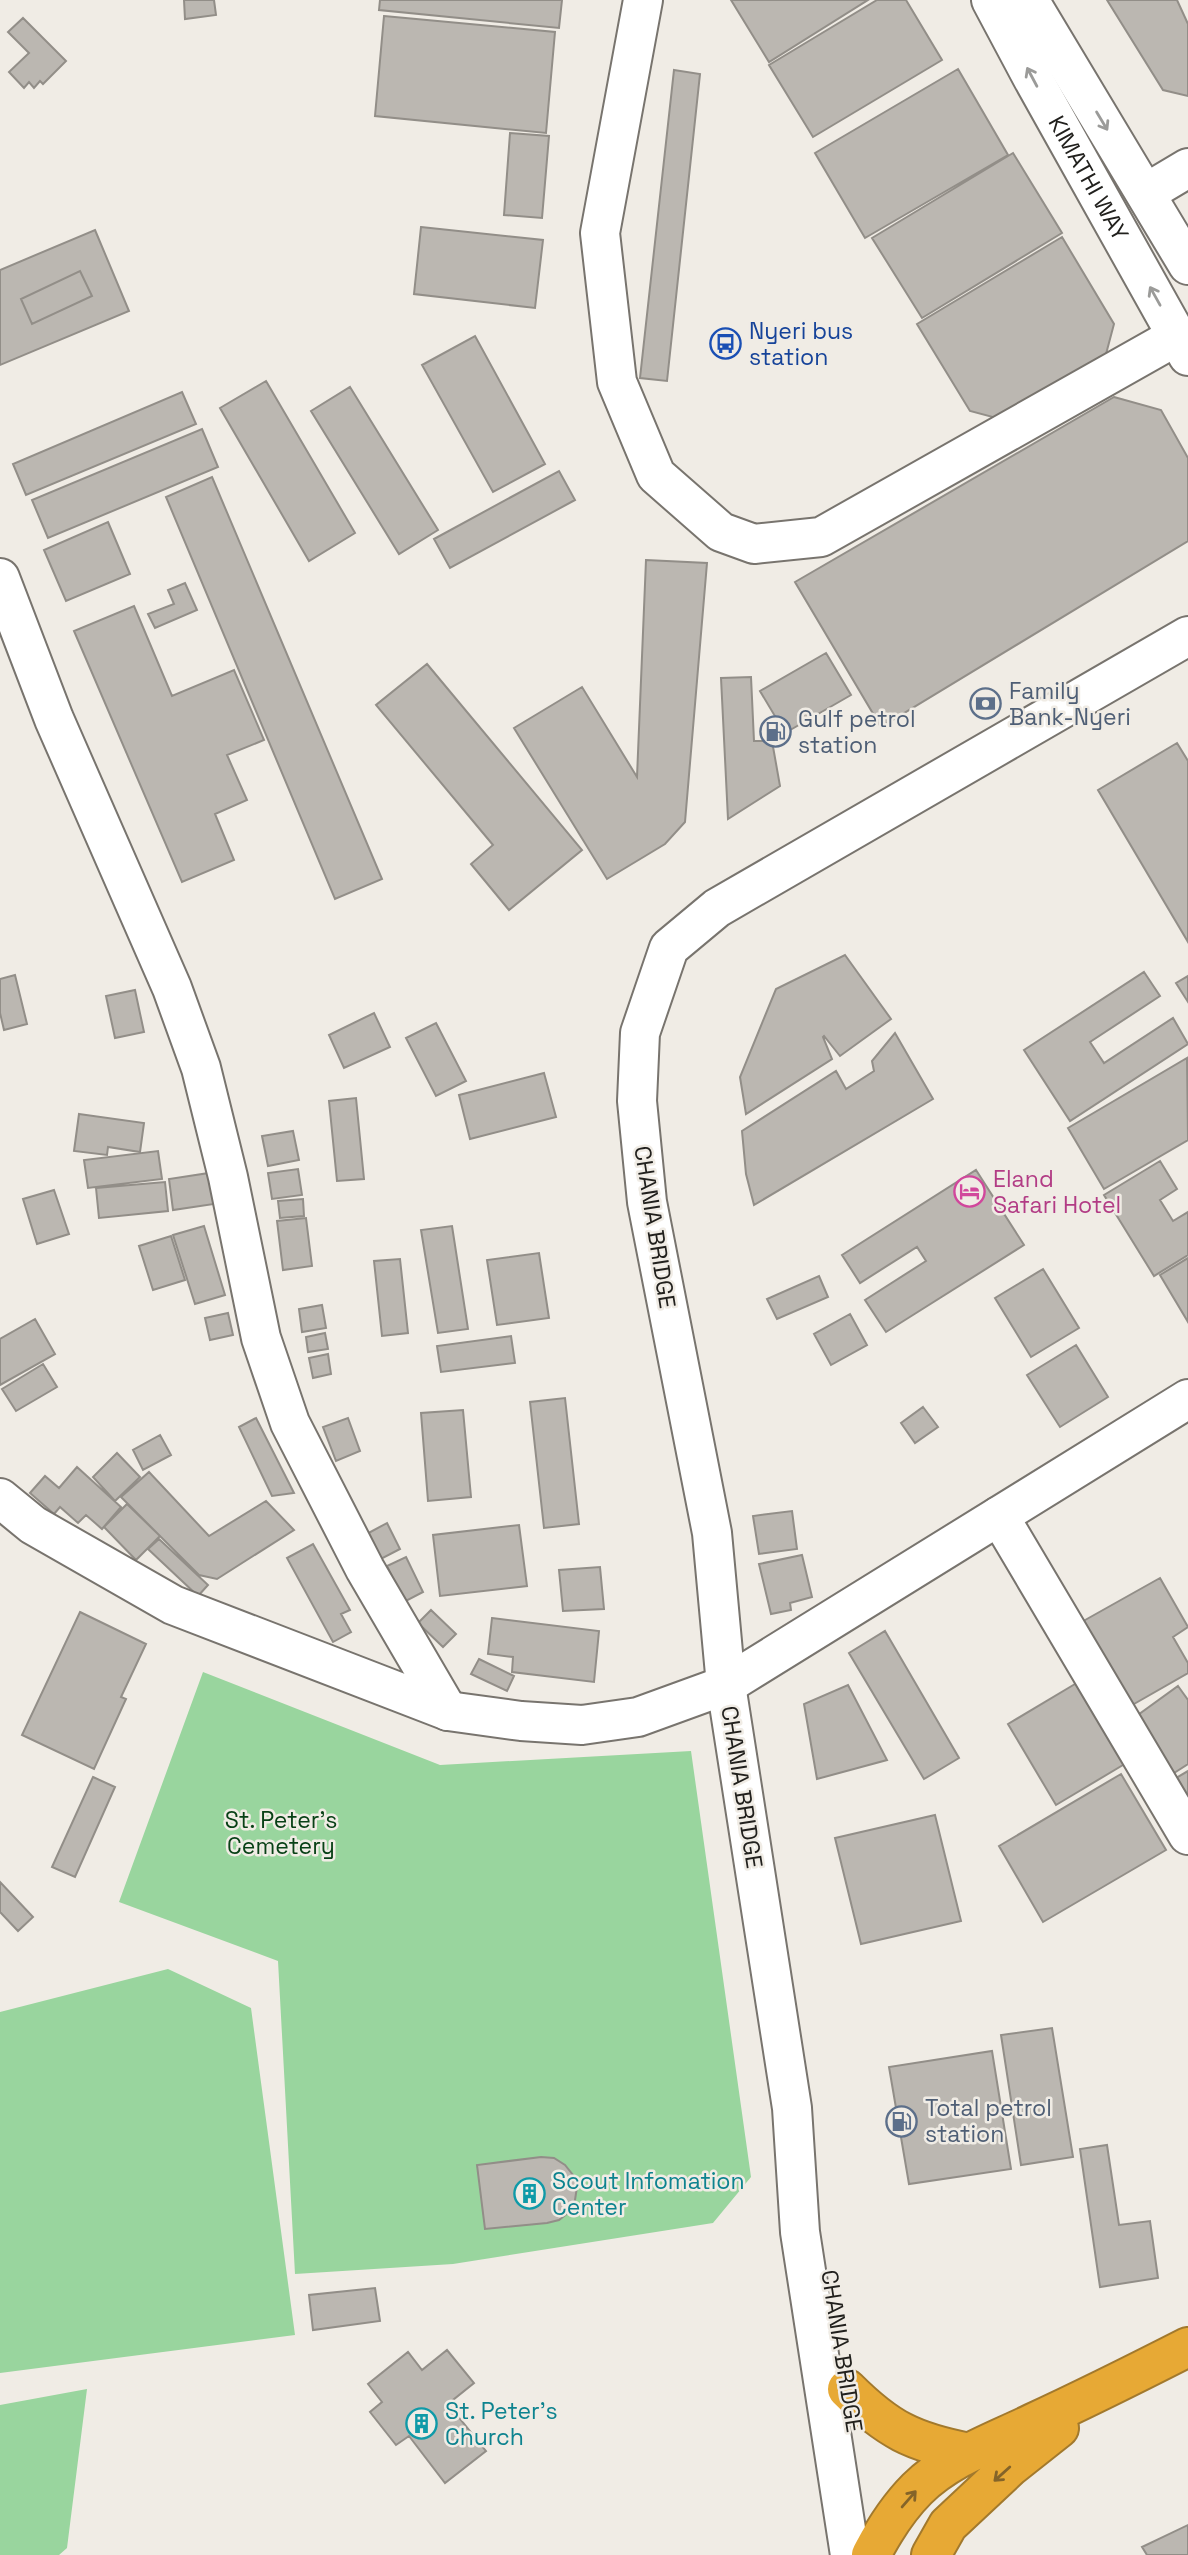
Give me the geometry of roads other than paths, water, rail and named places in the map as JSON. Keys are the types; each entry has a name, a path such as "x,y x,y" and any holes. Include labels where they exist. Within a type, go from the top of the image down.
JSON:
{"highway":[{"path":"868,2553 919,2487 969,2453 1113,2386 1188,2347"},
{"path":"931,2555 948,2525 967,2506 1011,2466 1113,2386"},
{"path":"847,2389 869,2411 903,2434 920,2442 969,2453"}],"street":[{"path":"643,0 600,233 617,382 656,475 721,532 754,544 821,537 1182,346"},
{"name":"KIMATHI WAY","path":"991,0 1182,346"},
{"name":"KIMATHI WAY","path":"1029,0 1188,265"},
{"path":"1146,192 1188,168"},
{"path":"0,578 54,719 172,988 201,1068 228,1177 261,1338 290,1423 365,1569 448,1711"},
{"name":"CHANIA BRIDGE","path":"868,2553 823,2233 792,2108 726,1685 712,1532 647,1202 637,1101 640,1033 669,948 718,908 1188,636"},
{"path":"0,1498 33,1525 173,1605 448,1711 582,1726 638,1717 726,1685 1188,1399"},
{"path":"999,1516 1188,1835"},
{"name":"CHANIA BRIDGE","path":"792,2108 800,2232 868,2553"}],"place":[{"name":"Nyeri bus station","path":"726,344"},
{"name":"Family Bank-Nyeri","path":"986,704"},
{"name":"Gulf petrol station","path":"775,732"},
{"name":"Eland Safari Hotel","path":"970,1192"},
{"name":"Total petrol station","path":"902,2121"},
{"name":"Scout Infomation Center","path":"529,2194"},
{"name":"St. Peter's Church","path":"422,2424"}],"park label":[{"name":"St. Peter's Cemetery","path":"281,1833"}]}
